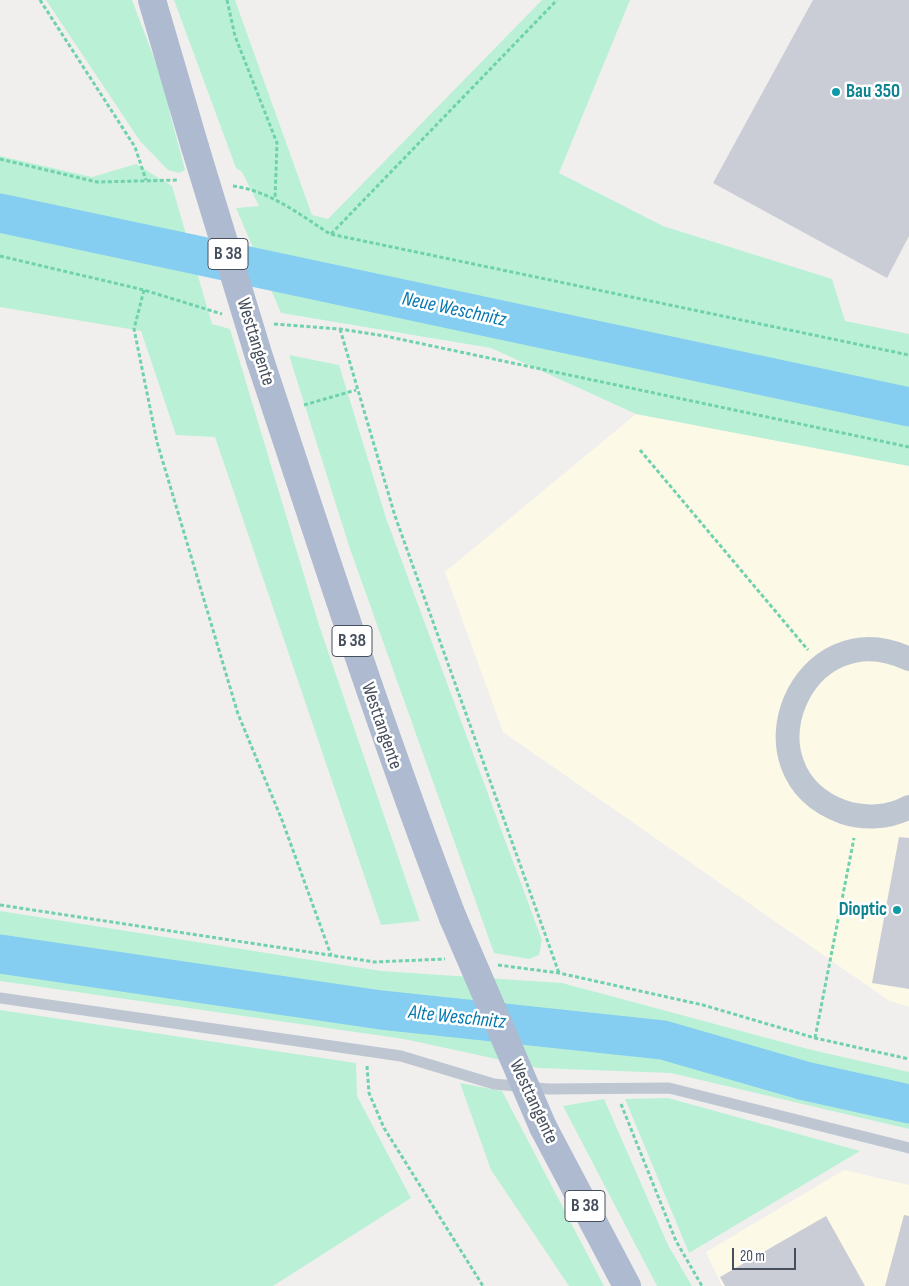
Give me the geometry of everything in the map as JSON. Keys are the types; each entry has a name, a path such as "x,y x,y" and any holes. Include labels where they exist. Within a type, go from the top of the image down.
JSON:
{"main road":[{"name":"Westtangente","path":"152,0 260,360 363,674 404,790 453,918 543,1127 627,1286"}],"street":[{"path":"909,659 886,651 863,650 841,655 820,666 804,682 793,702 788,725 788,747 795,769 808,788 835,809 857,815 887,815 909,807"}],"lane":[{"path":"0,998 366,1053 401,1056 494,1084 548,1089 615,1090 669,1088 909,1148"}],"path":[{"path":"40,0 135,147 146,180"},
{"path":"227,0 235,36 277,143 274,199"},
{"path":"330,234 557,0"},
{"path":"0,159 97,182 182,180"},
{"path":"226,185 252,188 274,199 330,234 909,355"},
{"path":"0,256 144,290 227,316"},
{"path":"144,290 134,329 157,442 238,714 282,820 331,955"},
{"path":"264,323 340,329 395,338 909,448"},
{"path":"340,329 356,390 395,516 559,973"},
{"path":"304,405 356,390"},
{"path":"640,450 820,666"},
{"path":"816,1038 857,815"},
{"path":"0,905 375,962 451,959"},
{"path":"490,964 559,973 703,1005 816,1038 909,1059"},
{"path":"366,1053 369,1093 384,1128 483,1286"},
{"path":"615,1090 676,1241 702,1286"}],"shaded area":[{"path":"636,414 909,466 909,1007 888,1000 503,732 445,572"},
{"path":"844,1170 909,1185 909,1286 722,1286 706,1252"}],"green space":[{"path":"46,0 132,0 173,108 169,110 185,170 179,173 168,170 140,141"},
{"path":"174,0 235,0 312,215 328,219 542,0 630,0 559,173 663,226 832,279 845,321 909,334 909,466 636,414 491,348 281,313 236,208 259,206 242,172 236,168"},
{"path":"0,156 92,177 136,164 172,186 212,324 230,329 319,625 420,921 381,925 215,437 176,435 141,331 0,307"},
{"path":"289,355 339,365 386,518 542,940 539,955 529,959 494,953 349,546"},
{"path":"0,911 381,971 562,983 812,1050 909,1072 909,1129 671,1073 538,1068 404,1039 0,981"},
{"path":"0,1010 356,1063 357,1096 411,1198 273,1286 0,1286"},
{"path":"460,1083 502,1091 604,1286 569,1286 491,1170"},
{"path":"668,1098 860,1151 689,1253 625,1099"},
{"path":"604,1099 668,1245 692,1286 657,1286 563,1106"}],"building":[{"name":"Bau 350","path":"813,0 909,0 909,236 887,278 713,183"},
{"name":"Dioptic","path":"899,837 909,838 909,989 872,983"},
{"path":"904,1215 909,1216 909,1286 885,1286"},
{"path":"826,1216 865,1286 725,1286 720,1277"}],"waterway":[{"name":"Neue Weschnitz","path":"0,213 909,407"},
{"name":"Alte Weschnitz","path":"0,954 381,1010 663,1040 805,1081 909,1104"}],"place":[{"name":"Bau 350","path":"836,92"},
{"name":"Dioptic","path":"897,910"}]}
